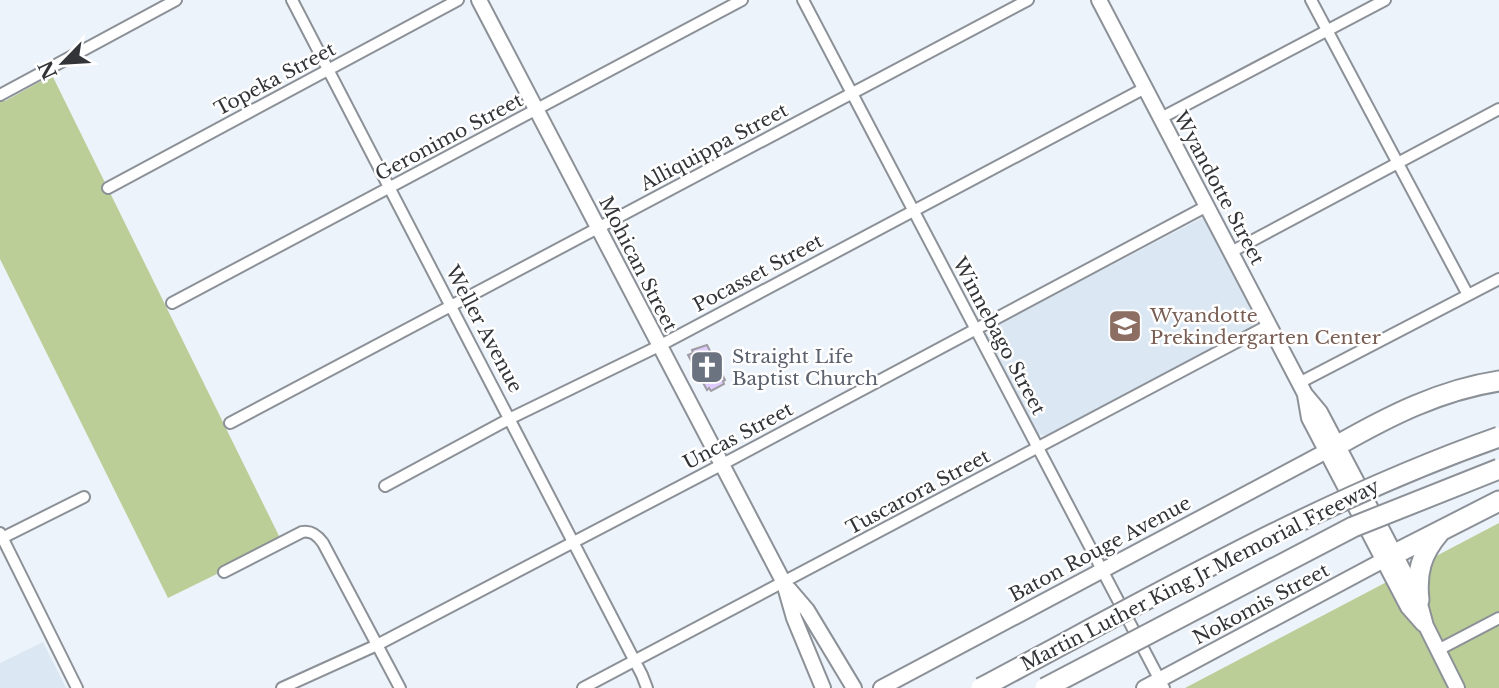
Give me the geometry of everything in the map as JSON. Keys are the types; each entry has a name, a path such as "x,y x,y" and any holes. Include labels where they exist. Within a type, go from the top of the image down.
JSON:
{"highway":[{"path":"1332,448 1416,404 1457,390 1499,381"},
{"name":"Martin Luther King Jr Memorial Freeway","path":"981,688 1299,520 1392,477 1499,437"},
{"name":"Martin Luther King Jr Memorial Freeway","path":"1045,688 1353,527 1499,469"},
{"path":"1389,557 1499,500"},
{"path":"1419,600 1417,579 1422,559 1442,529"}],"street":[{"path":"0,95 176,0"},
{"name":"Weller Avenue","path":"292,0 511,418 635,660 646,688"},
{"name":"Topeka Street","path":"108,188 457,0"},
{"name":"Mohican Street","path":"479,0 784,583 794,618 823,688"},
{"name":"Geronimo Street","path":"172,303 743,0"},
{"name":"Winnebago Street","path":"803,0 1162,684"},
{"name":"Alliquippa Street","path":"230,423 1028,0"},
{"name":"Wyandotte Street","path":"1099,0 1302,388 1320,412 1332,448 1389,557 1408,607 1426,626"},
{"path":"1311,0 1468,295"},
{"path":"1161,118 1385,0"},
{"name":"Pocasset Street","path":"385,486 511,418 659,346 1144,88"},
{"path":"1231,253 1499,109"},
{"name":"Uncas Street","path":"282,688 377,645 1207,206"},
{"path":"1302,388 1499,279"},
{"name":"Tuscarora Street","path":"583,688 1269,325"},
{"name":"Baton Rouge Avenue","path":"881,688 1332,448"},
{"path":"77,688 1,537 84,498"},
{"path":"224,572 302,532 313,533 323,543 400,688"},
{"name":"Wyandotte Street","path":"1389,557 1419,600 1426,626 1451,686"},
{"name":"Nokomis Street","path":"1144,688 1162,684 1389,557"},
{"name":"Mohican Street","path":"784,583 807,610 854,688"},
{"path":"1438,650 1499,618"},
{"name":"Weller Avenue","path":"642,674 655,688"}],"shaded area":[{"name":"Wyandotte Prekindergarten Center","path":"1202,218 1206,220 1257,316 1253,328 1047,436 1037,434 989,344 986,335 988,330"},
{"path":"43,642 66,688 0,688 0,663"}],"green space":[{"path":"52,75 282,542 168,598 0,259 0,99 5,101"},
{"path":"1499,523 1499,688 1185,688"}],"building":[{"name":"Straight Life Baptist Church","path":"707,345 725,380 724,384 711,391 709,388 707,390 688,355 693,353 692,350"}],"place":[{"name":"Wyandotte Prekindergarten Center","path":"1125,326"},
{"name":"Straight Life Baptist Church","path":"707,367"}]}
